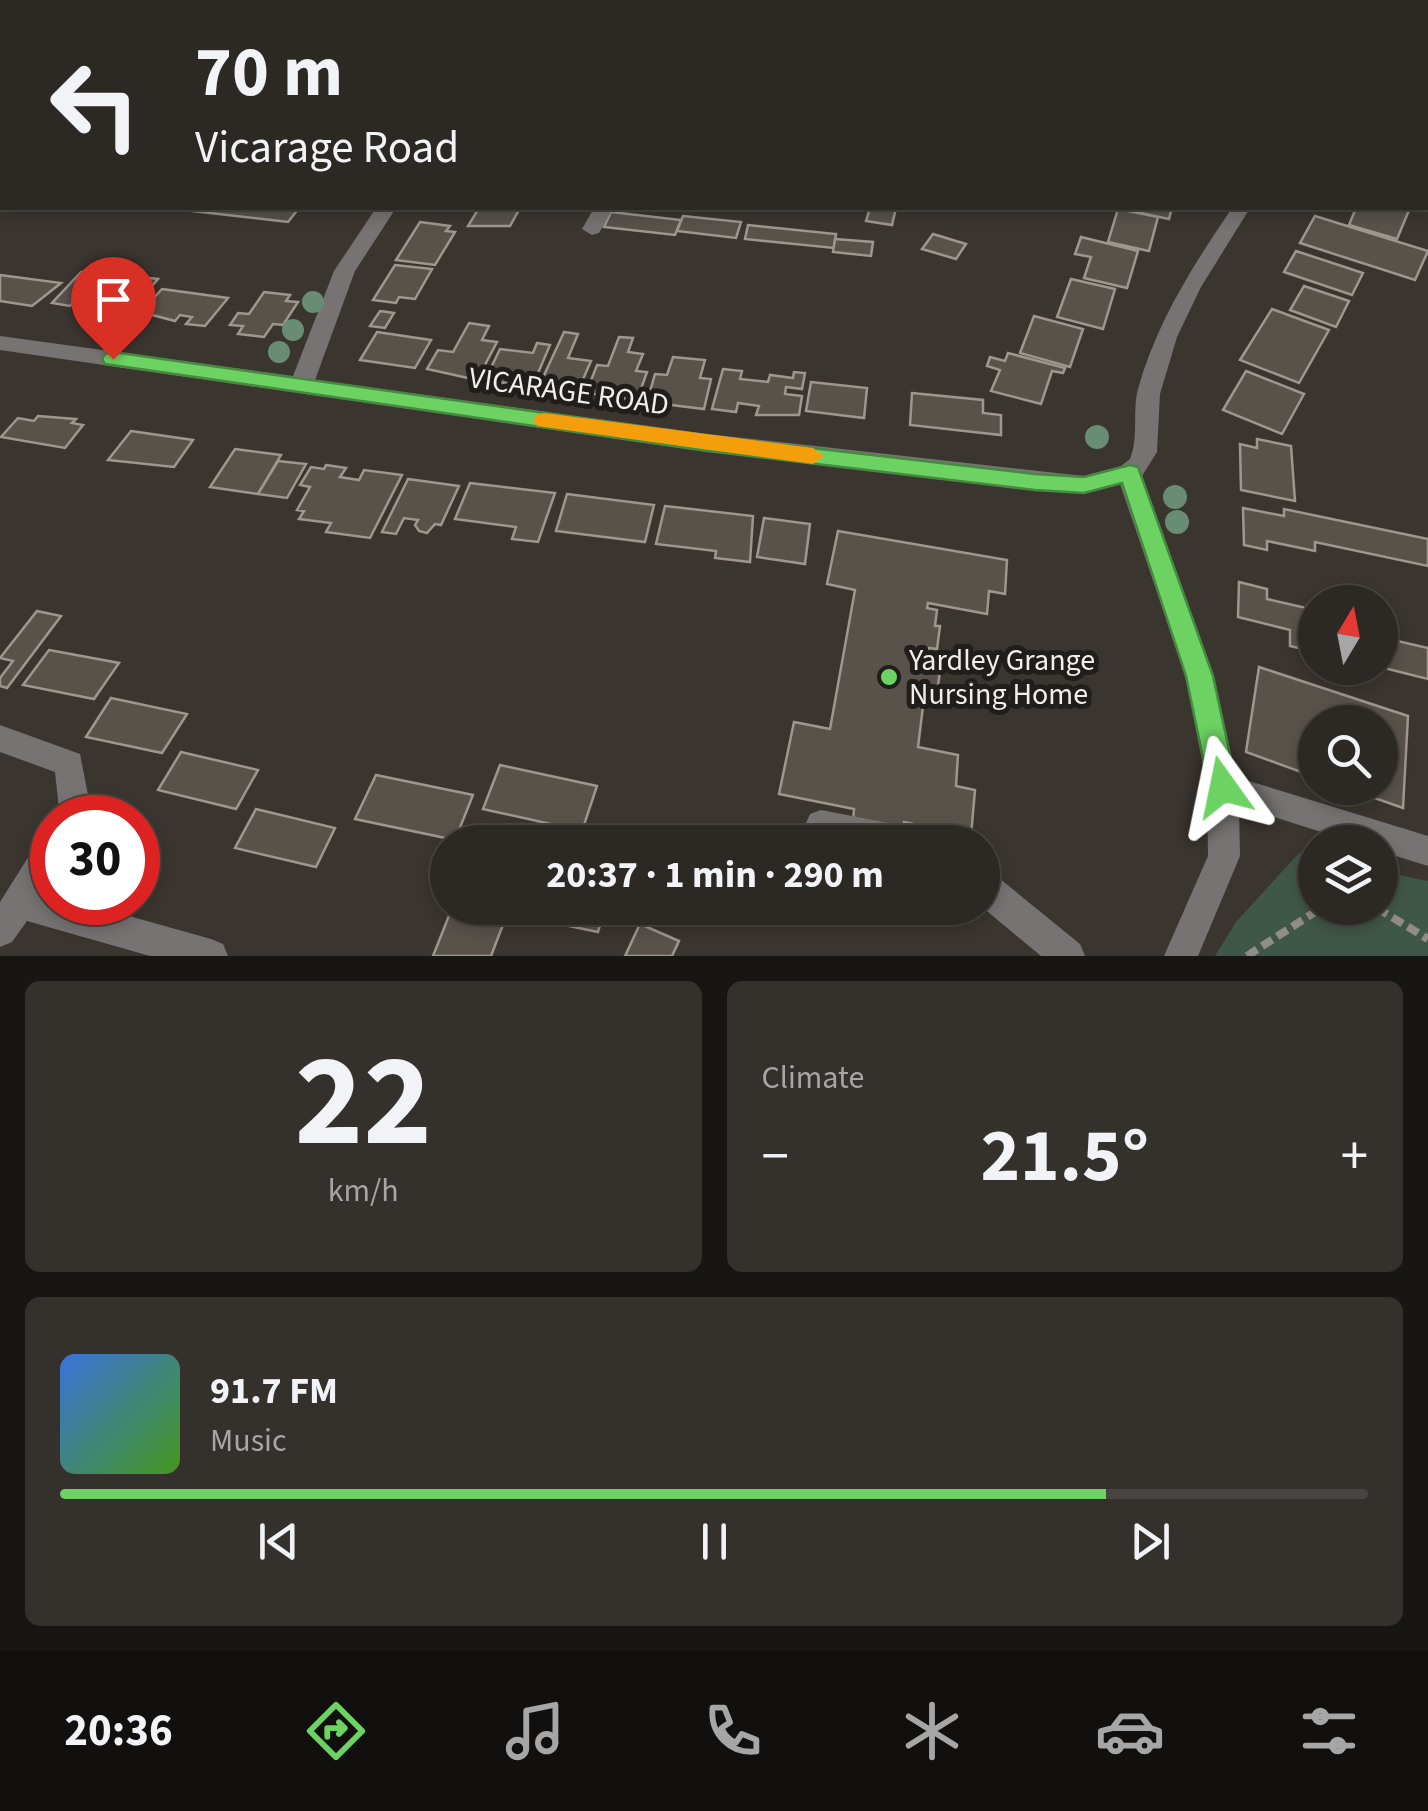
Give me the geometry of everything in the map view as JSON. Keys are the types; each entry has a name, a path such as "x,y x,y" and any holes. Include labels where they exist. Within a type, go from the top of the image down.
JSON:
{"street":[{"path":"300,386 334,285 356,243 384,210"},
{"path":"592,229 601,210"},
{"path":"1181,956 1224,856 1223,787 1200,676 1130,473 1145,452 1148,394 1166,337 1190,287 1240,210"},
{"name":"VICARAGE ROAD","path":"0,343 708,444 1035,482 1084,485 1130,473"},
{"path":"0,738 69,764 73,795"},
{"path":"1223,787 1428,852"},
{"path":"30,884 10,916 211,956"},
{"path":"1000,900 1068,956"}],"path":[{"path":"1398,921 1428,939"},
{"path":"1247,956 1298,923"}],"green space":[{"path":"1298,854 1298,925 1398,925 1398,875 1428,881 1428,956 1215,956 1236,922"}],"building":[{"path":"183,210 297,210 288,222"},
{"path":"478,210 519,210 510,226 468,226"},
{"path":"869,210 896,210 892,225 866,221"},
{"path":"1118,210 1158,217 1149,251 1108,242"},
{"path":"1131,210 1171,210 1169,219"},
{"path":"1355,210 1409,210 1397,239 1349,225"},
{"path":"611,212 681,220 675,235 604,227"},
{"path":"683,216 741,222 736,238 677,231"},
{"path":"1315,216 1428,251 1415,280 1300,243"},
{"path":"420,222 450,226 446,231 455,232 435,265 396,260"},
{"path":"748,225 836,234 834,248 745,239"},
{"path":"933,234 966,244 956,259 922,249"},
{"path":"1081,237 1138,251 1127,288 1084,278 1091,257 1075,254"},
{"path":"835,239 873,242 871,256 833,252"},
{"path":"1296,251 1363,273 1352,295 1284,272"},
{"path":"395,265 432,269 415,299 399,297 396,303 373,300"},
{"path":"81,272 98,274 92,280 113,283 121,275 158,279 132,309 113,307 110,311 74,302 70,306 52,303"},
{"path":"0,275 61,283 32,306 0,301"},
{"path":"1071,279 1115,289 1103,329 1057,317"},
{"path":"1304,286 1349,301 1336,327 1290,310"},
{"path":"162,289 228,298 205,326 186,324 192,317 180,315 175,321 141,312"},
{"path":"264,292 290,295 286,301 298,302 283,325 273,324 264,337 238,334 243,326 230,325 238,313 249,314"},
{"path":"1272,309 1329,330 1299,383 1240,360"},
{"path":"380,311 394,313 385,328 370,326"},
{"path":"1034,316 1083,329 1070,367 1020,353"},
{"path":"469,323 489,326 482,340 497,342 477,380 427,369 438,350 453,352"},
{"path":"377,332 431,340 415,368 360,360"},
{"path":"564,332 578,334 568,358 591,361 577,393 540,384"},
{"path":"619,337 633,338 628,352 643,354 636,371 647,372 637,400 586,393 597,365 608,366"},
{"path":"537,343 550,345 532,387 485,380 500,349 533,353"},
{"path":"1008,353 1065,368 1063,373 1052,371 1041,404 991,391 1000,370 987,366 990,357 1005,361"},
{"path":"673,357 705,360 700,378 711,379 704,409 647,402 655,374 667,375"},
{"path":"723,369 742,371 740,379 768,382 770,375 793,378 794,372 805,373 802,389 786,387 785,394 802,396 799,415 756,415 759,406 738,403 736,412 712,409"},
{"path":"1246,371 1304,394 1282,434 1223,410"},
{"path":"811,382 867,388 864,418 806,411"},
{"path":"912,393 983,400 983,413 1001,415 1001,435 910,425"},
{"path":"38,416 76,419 72,423 83,425 65,448 1,437 18,418 34,421"},
{"path":"131,431 193,440 174,467 108,460"},
{"path":"1257,439 1291,446 1295,501 1241,490 1240,444 1257,448"},
{"path":"235,449 281,455 258,494 210,487"},
{"path":"278,461 306,464 287,498 258,494"},
{"path":"326,465 346,468 340,477 359,480 364,470 402,475 370,538 326,532 331,523 299,519 304,511 297,510 310,487 300,485 311,467 324,469"},
{"path":"408,479 459,486 441,525 435,524 427,533 419,531 415,525 418,520 404,518 396,534 382,532"},
{"path":"470,483 555,493 538,542 512,539 516,527 455,519"},
{"path":"567,494 654,505 645,542 556,531"},
{"path":"665,506 753,516 750,562 715,558 716,551 656,544"},
{"path":"1243,508 1284,516 1284,509 1428,539 1428,566 1315,542 1315,551 1267,541 1267,550 1244,545"},
{"path":"764,518 810,524 805,564 757,557"},
{"name":"Yardley Grange Nursing Home","path":"838,531 1007,560 1005,594 989,591 987,614 928,603 927,608 937,610 935,626 940,626 937,649 929,648 928,661 941,664 937,693 925,690 918,747 958,755 956,786 975,790 972,825 871,825 853,821 854,809 779,794 794,722 830,729 855,590 827,584"},
{"path":"1239,582 1267,589 1267,599 1298,606 1298,648 1290,646 1290,630 1238,617"},
{"path":"37,611 61,616 7,688 0,686 0,678 13,661 0,658"},
{"path":"1398,641 1428,648 1428,679 1398,672"},
{"path":"49,650 119,663 94,699 23,685"},
{"path":"1259,667 1298,680 1298,685 1314,685 1375,705 1298,705 1298,771 1246,752"},
{"path":"111,698 187,714 162,753 86,737"},
{"path":"1398,713 1408,716 1403,808 1394,805 1398,805"},
{"path":"181,752 258,770 236,809 158,790"},
{"path":"500,765 597,786 584,825 555,825 483,809"},
{"path":"376,775 473,795 461,825 430,825 430,835 355,819"},
{"path":"256,809 335,828 316,867 235,848"},
{"path":"445,925 503,925 491,956 433,956"},
{"path":"564,925 600,925 598,932"},
{"path":"640,925 679,941 672,956 625,956"}],"slow traffic":[{"path":"544,420 813,456"}],"place":[{"name":"Yardley Grange Nursing Home","path":"889,677"}],"route":[{"path":"113,359 708,444 1035,482 1084,485 1130,473 1200,676 1223,787"}]}
